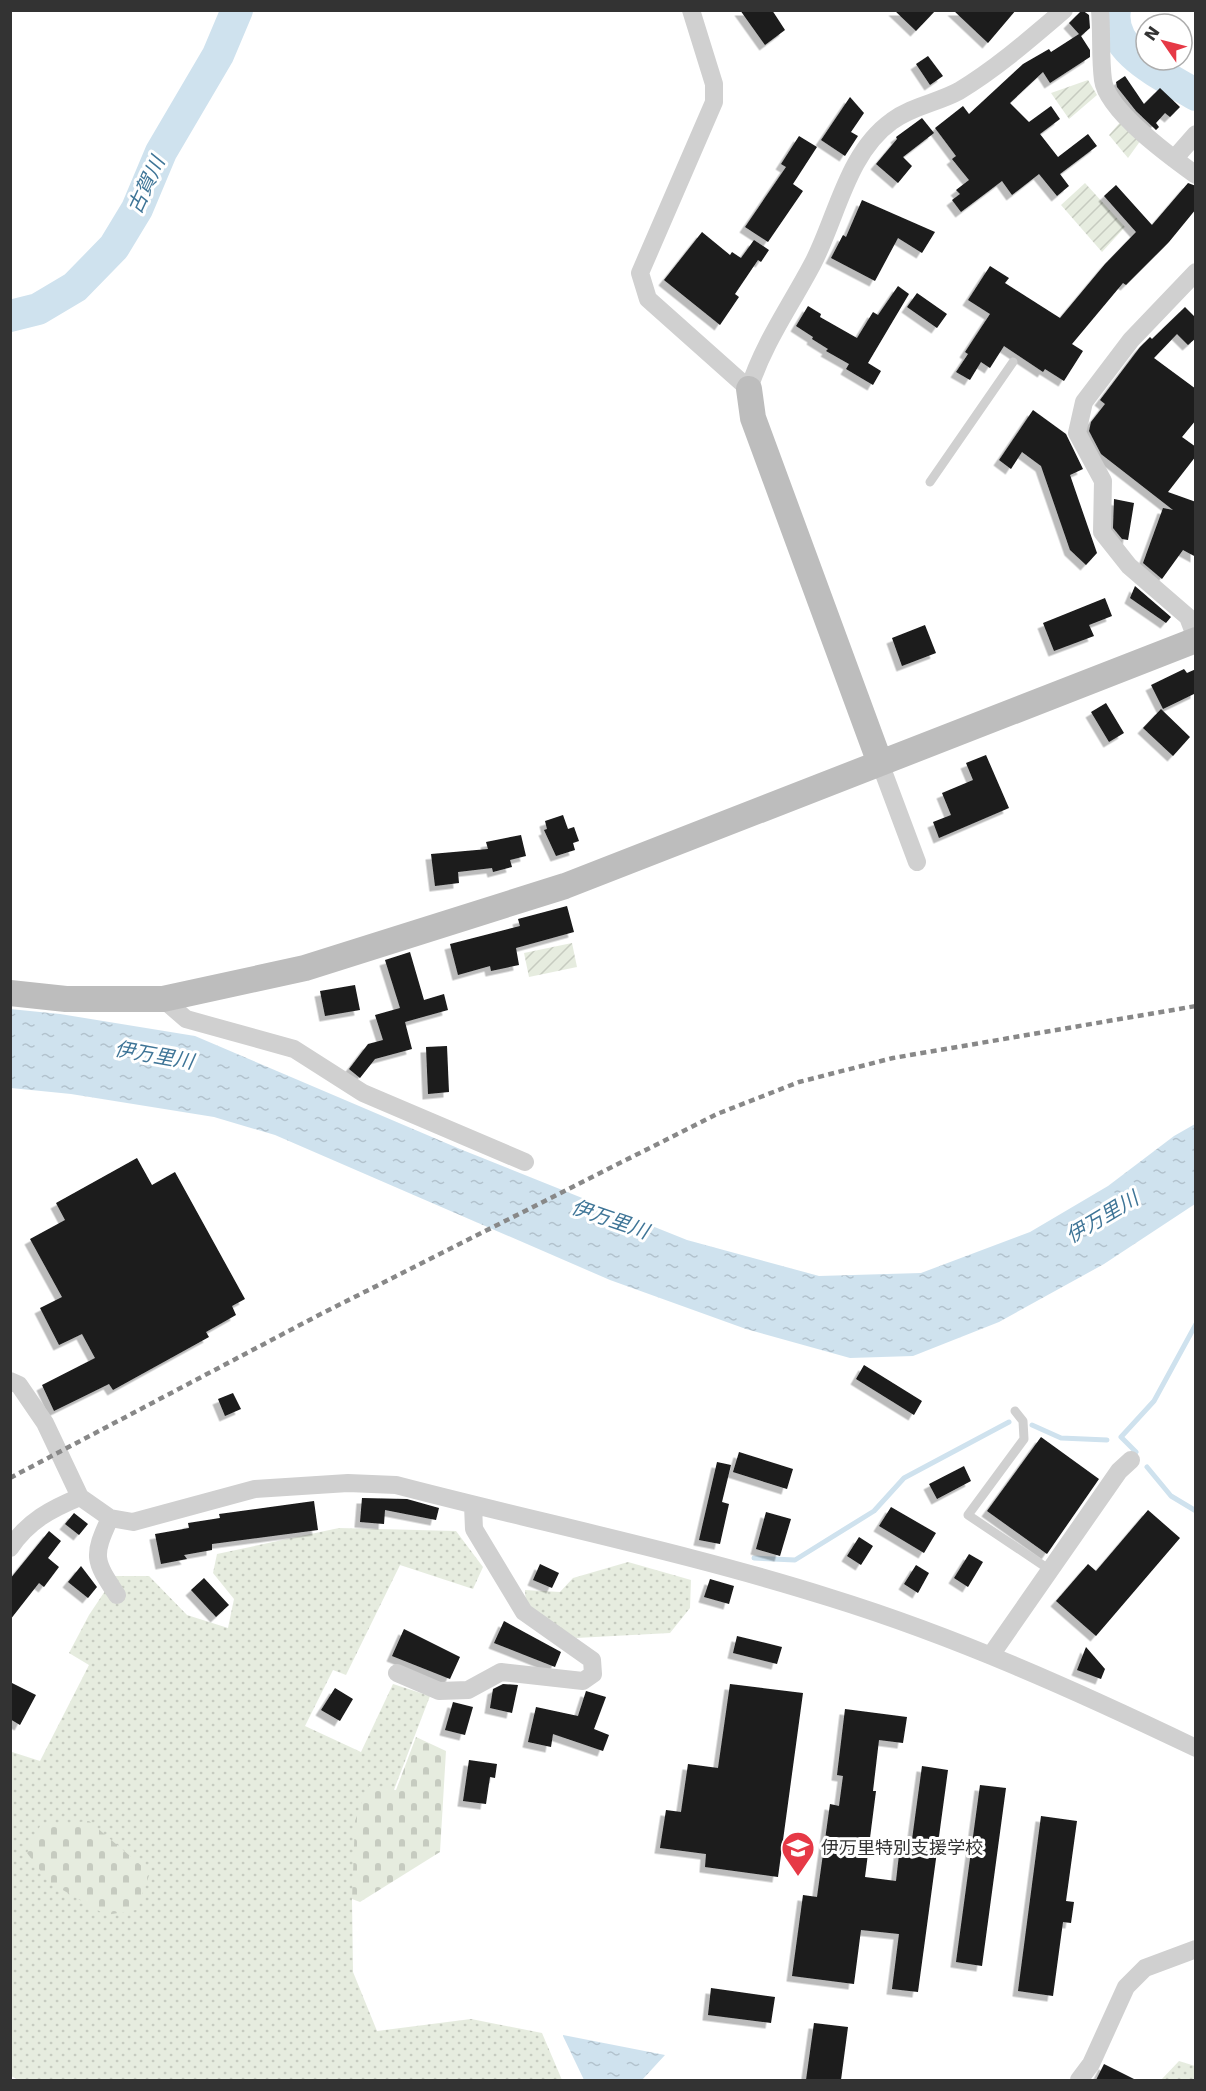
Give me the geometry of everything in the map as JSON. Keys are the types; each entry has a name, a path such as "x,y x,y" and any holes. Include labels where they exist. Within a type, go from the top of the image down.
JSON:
{"street":[{"path":"691,10 714,84 714,102 640,273 648,299 749,389"},
{"path":"917,862 753,418 749,389 757,364 814,262 855,167 877,135 892,121 914,108 956,92 994,69 1064,10"},
{"path":"1100,10 1103,82 1111,99 1148,139 1196,175"},
{"path":"1174,159 1196,134"},
{"path":"10,993 66,999 163,999 305,968 565,886 1196,639 1188,617 1129,566 1102,532 1103,481 1077,433 1084,402 1131,340 1196,272"},
{"path":"163,999 186,1019 294,1049 363,1093 525,1162"},
{"path":"10,1381 19,1385 45,1423 80,1497 110,1518 133,1522 255,1489 338,1483 396,1485 831,1598 991,1655 1081,1692 1196,1748"},
{"path":"991,1655 1119,1471 1131,1460"},
{"path":"10,1548 21,1532 46,1511 80,1497"},
{"path":"397,1673 439,1690 468,1690 501,1672 583,1681 593,1674 592,1660 524,1612 474,1529 473,1505"},
{"path":"110,1518 97,1546 100,1569 117,1595"},
{"path":"1079,2080 1091,2064 1112,2024 1126,1987 1145,1968 1196,1950"}],"lane":[{"path":"930,482 1013,362"},
{"path":"1015,1411 1023,1421 1024,1439 968,1515 1050,1570"}],"green space":[{"path":"1088,80 1097,95 1069,119 1051,93"},
{"path":"1123,119 1141,140 1128,158 1109,135"},
{"path":"1085,183 1125,227 1102,252 1061,205"},
{"path":"572,943 577,967 529,977 524,953"},
{"path":"339,1528 456,1531 483,1567 473,1589 400,1565 346,1675 333,1670 305,1726 361,1752 393,1684 430,1696 352,1899 353,1972 377,2031 471,2019 542,2033 562,2080 19,2080 11,2076 10,1754 12,1752 40,1761 89,1665 69,1653 89,1615 115,1576 149,1576 187,1615 228,1628 234,1599 213,1573 217,1554"},
{"path":"628,1562 691,1580 690,1608 670,1633 576,1638 526,1606 525,1590 560,1592 573,1578"},
{"path":"416,1737 446,1751 440,1852 360,1902 352,1899 355,1821 368,1786 396,1790"},
{"path":"89,1821 150,1873 136,1910 106,1915 49,1882 27,1853 40,1826"},
{"path":"1179,2061 1195,2066 1195,2080 1161,2080"}],"water":[{"name":"伊万里川","path":"10,1009 60,1014 195,1036 460,1149 687,1240 819,1276 921,1273 1030,1232 1108,1186 1174,1136 1195,1124 1195,1204 1104,1264 999,1322 913,1356 850,1358 746,1329 610,1280 275,1135 214,1117 71,1094 11,1088"},
{"path":"563,2035 665,2055 642,2080 584,2080"}],"building":[{"path":"740,10 772,10 785,30 765,45"},
{"path":"894,10 936,10 916,31"},
{"path":"953,10 1016,10 988,43"},
{"path":"1082,10 1089,15 1090,28 1081,36 1090,50 1090,57 1050,83 1043,72 1010,103 1029,122 1051,106 1060,119 1040,134 1058,157 1088,134 1097,146 1060,174 1069,186 1057,196 1039,174 1012,195 1002,181 961,212 952,200 960,194 956,190 969,180 952,159 956,156 935,128 963,106 969,114 1023,64 1049,49 1051,52 1079,34 1069,23"},
{"path":"928,56 943,76 930,85 916,64"},
{"path":"1125,76 1144,104 1160,88 1180,107 1170,117 1165,113 1156,123 1159,127 1156,130 1136,111 1117,87 1116,82"},
{"path":"850,97 864,113 851,132 858,136 845,156 821,140"},
{"path":"922,118 934,133 903,157 912,166 898,183 876,164 897,139 896,137"},
{"path":"799,136 817,147 793,184 803,191 768,242 745,227 786,167 781,164"},
{"path":"1188,183 1196,186 1196,209 1169,242 1126,285 1123,283 1072,344 1083,351 1064,381 1045,369 1043,372 1004,346 990,368 981,362 970,380 956,372 968,354 965,352 990,314 968,300 990,266 1009,278 1005,283 1060,318 1105,264 1136,232 1104,196 1116,185 1152,225"},
{"path":"862,200 935,232 922,253 898,238 875,281 831,258 843,235 846,237"},
{"path":"702,232 730,255 732,252 741,258 754,240 769,250 761,262 758,260 735,294 739,297 720,325 664,280"},
{"path":"898,286 909,294 868,363 881,371 873,385 846,369 849,364 826,351 828,349 796,326 808,306 821,314 820,317 857,338 873,312 878,315"},
{"path":"917,293 947,314 937,328 907,307"},
{"path":"1185,307 1196,318 1196,338 1188,345 1177,334 1154,358 1196,389 1196,420 1182,437 1196,447 1196,456 1168,492 1196,502 1196,557 1183,550 1162,579 1143,563 1163,508 1173,510 1101,454 1089,431 1091,422 1105,404 1100,400 1140,347 1150,337 1152,339"},
{"path":"1033,410 1066,434 1083,469 1070,475 1097,553 1086,565 1070,550 1041,466 1022,452 1011,469 999,460"},
{"path":"1114,499 1134,503 1128,540 1122,539 1113,528"},
{"path":"1135,586 1171,617 1166,623 1130,598"},
{"path":"1105,598 1112,616 1089,625 1094,636 1054,651 1043,623"},
{"path":"925,625 936,653 902,666 892,638"},
{"path":"1184,669 1187,673 1196,669 1196,693 1163,709 1151,685"},
{"path":"1106,703 1124,733 1109,742 1091,712"},
{"path":"1161,709 1190,737 1173,756 1143,728"},
{"path":"986,755 1009,808 939,838 933,822 951,815 942,793 973,780 966,763"},
{"path":"563,815 568,829 574,827 579,841 573,843 575,850 556,856 544,830 547,829 545,821"},
{"path":"521,835 526,856 510,860 512,867 493,872 492,868 458,872 459,883 435,886 431,854 488,849 486,842"},
{"path":"567,906 574,932 516,948 519,965 491,971 490,966 458,975 450,944 520,926 518,919"},
{"path":"410,952 424,1000 444,994 448,1010 405,1022 412,1049 375,1059 360,1078 349,1069 368,1044 383,1040 375,1015 400,1008 385,960"},
{"path":"355,985 360,1010 325,1016 320,991"},
{"path":"447,1046 449,1092 428,1094 426,1047"},
{"path":"137,1158 152,1185 175,1172 245,1299 232,1306 236,1315 206,1332 209,1337 113,1390 109,1384 54,1411 42,1385 95,1358 82,1334 59,1345 40,1308 62,1297 30,1239 65,1220 56,1203"},
{"path":"864,1365 922,1401 914,1415 856,1379"},
{"path":"233,1393 241,1409 225,1416 218,1399"},
{"path":"1041,1437 1099,1479 1047,1554 987,1511"},
{"path":"739,1452 793,1469 787,1489 733,1472"},
{"path":"717,1462 731,1465 722,1502 729,1504 720,1544 699,1540"},
{"path":"964,1466 971,1481 937,1499 929,1484"},
{"path":"362,1498 407,1499 439,1508 436,1520 385,1510 384,1524 360,1522"},
{"path":"314,1501 318,1530 212,1544 212,1550 184,1555 187,1559 161,1564 155,1534 189,1528 188,1523 220,1518 219,1514"},
{"path":"891,1507 936,1533 924,1553 879,1526"},
{"path":"1148,1510 1180,1538 1096,1636 1056,1601 1088,1564 1096,1571"},
{"path":"766,1512 791,1519 780,1556 756,1549"},
{"path":"74,1513 88,1524 79,1535 65,1524"},
{"path":"49,1531 61,1541 48,1558 59,1567 44,1587 39,1583 10,1620 10,1579"},
{"path":"859,1537 873,1546 861,1565 847,1556"},
{"path":"969,1554 983,1562 968,1587 954,1578"},
{"path":"540,1564 559,1573 552,1588 533,1580"},
{"path":"916,1565 929,1573 918,1593 904,1584"},
{"path":"81,1566 97,1587 88,1598 68,1582"},
{"path":"204,1578 229,1605 216,1617 191,1590"},
{"path":"710,1579 734,1586 729,1604 704,1597"},
{"path":"504,1621 561,1652 555,1667 494,1643"},
{"path":"404,1629 460,1657 450,1679 392,1656"},
{"path":"737,1636 782,1647 777,1664 733,1653"},
{"path":"1086,1647 1105,1669 1101,1679 1077,1670"},
{"path":"10,1682 36,1695 20,1725 10,1719"},
{"path":"503,1684 518,1685 512,1713 490,1708 493,1689"},
{"path":"730,1684 803,1693 778,1877 705,1867 706,1854 660,1848 666,1810 681,1812 688,1764 718,1768"},
{"path":"335,1688 353,1699 340,1721 321,1710"},
{"path":"586,1691 606,1697 594,1729 609,1735 603,1751 553,1734 551,1747 528,1742 536,1707 578,1716"},
{"path":"453,1702 473,1707 465,1735 445,1730"},
{"path":"845,1709 907,1717 903,1743 879,1740 873,1791 876,1791 865,1877 896,1881 900,1846 911,1847 922,1766 948,1770 918,1992 892,1989 899,1934 861,1930 854,1984 792,1976 803,1895 817,1897 830,1804 839,1806 843,1776 837,1775"},
{"path":"469,1760 497,1764 495,1778 490,1777 486,1804 463,1801"},
{"path":"980,1785 1006,1788 982,1966 956,1962"},
{"path":"1041,1816 1077,1821 1066,1901 1074,1902 1071,1923 1063,1922 1053,1996 1018,1991"},
{"path":"711,1988 775,1997 771,2023 708,2015"},
{"path":"814,2023 848,2027 841,2080 806,2080"},
{"path":"1104,2064 1136,2080 1096,2080"}],"waterway":[{"name":"古賀川","path":"10,316 38,309 75,287 114,247 137,209 161,152 218,55 237,10"},
{"name":"古賀川","path":"1115,10 1115,25 1120,39 1130,51 1155,71 1196,95"},
{"path":"1136,1452 1121,1437 1154,1401 1196,1324"},
{"path":"754,1558 795,1560 874,1511 904,1478 1009,1422"},
{"path":"1032,1425 1061,1438 1107,1440"},
{"path":"1147,1467 1171,1496 1196,1511"}],"railway":[{"path":"10,1478 317,1316 717,1114 799,1082 893,1058 1196,1006"}],"place":[{"name":"伊万里特別支援学校","path":"798,1877"}]}
